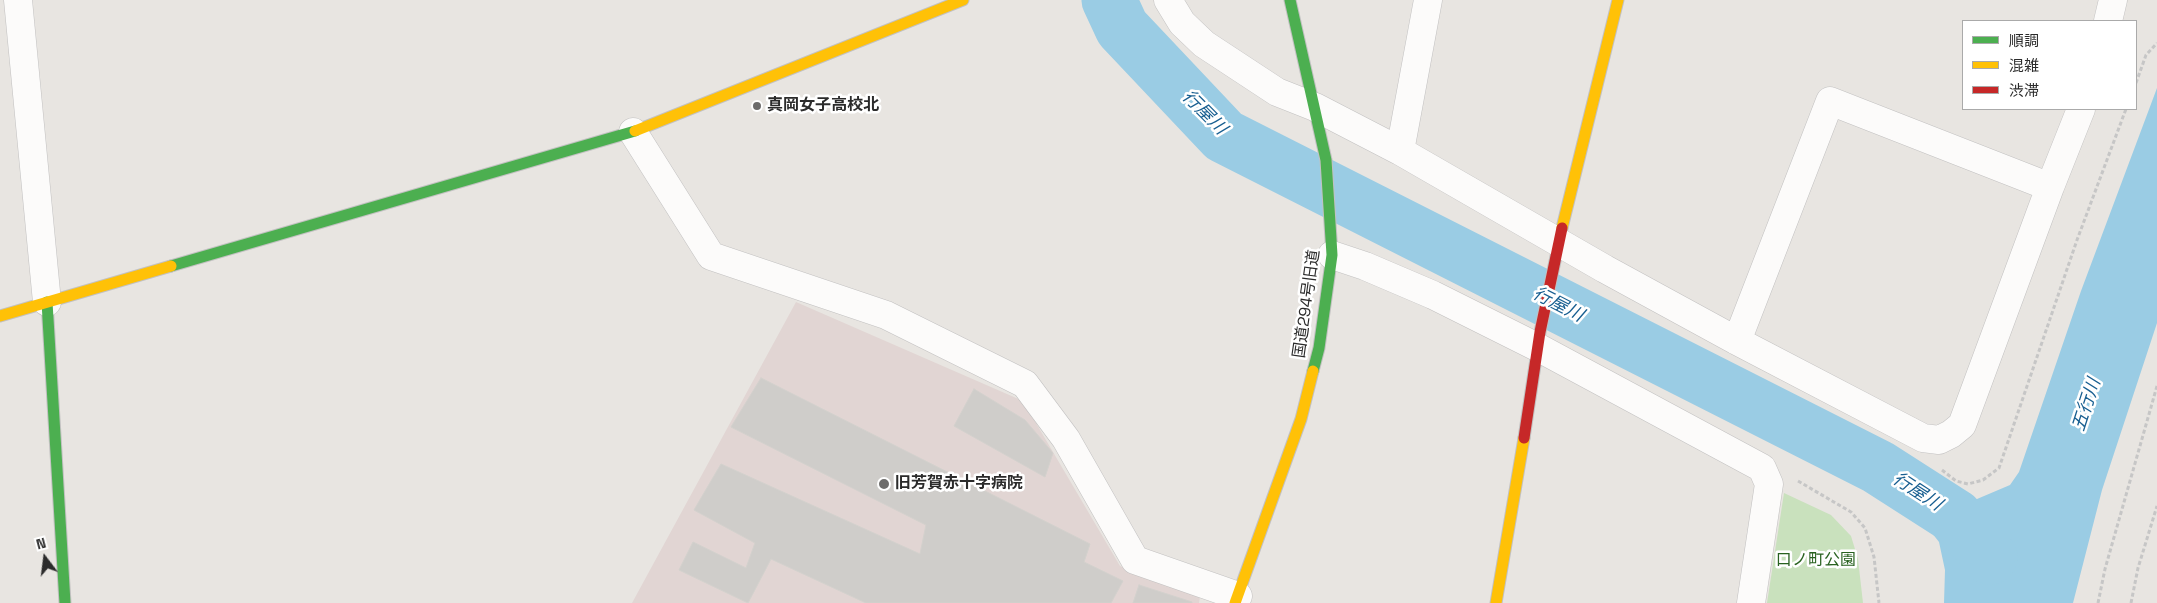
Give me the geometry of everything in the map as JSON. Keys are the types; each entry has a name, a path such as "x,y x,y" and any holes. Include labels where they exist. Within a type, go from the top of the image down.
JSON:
{"street":[{"path":"18,0 47,302 65,603"},
{"path":"0,316 633,132 963,0"},
{"path":"1168,0 1182,23 1204,44 1277,92 1315,107 1400,151 1557,253 1737,341 1923,438 1939,440 1951,434 1962,425 2050,187 2082,110"},
{"name":"国道294号旧道","path":"1237,600 1301,419 1319,348 1332,255 1332,226 1322,141 1290,0"},
{"path":"1400,151 1428,0"},
{"path":"1496,603 1540,340 1557,253 1618,0"},
{"path":"2108,20 2113,0"},
{"path":"1737,341 1830,101 2050,187"},
{"path":"633,132 711,256 886,315 1025,384 1066,439 1135,560 1237,600"},
{"path":"1332,255 1365,266 1540,340 1762,468 1769,484 1751,603"}],"path":[{"path":"2137,80 2146,55 2157,43"},
{"path":"1942,470 1956,481 1968,484 1983,480 1999,468 2073,250 2126,110"},
{"path":"2098,603 2105,569 2157,386"},
{"path":"1796,480 1851,512 1865,528 1874,557 1880,603"},
{"path":"2131,603 2138,568 2157,506"}],"shaded area":[{"name":"旧芳賀赤十字病院","path":"796,302 1023,401 1120,566 1200,597 1199,603 632,603"}],"green space":[{"name":"口ノ町公園","path":"1784,493 1831,515 1851,536 1858,559 1863,603 1767,603"}],"water":[{"name":"五行川","path":"2157,88 2157,323 2102,490 2073,603 1944,603 1945,570 1939,542 1925,524 1943,493 1955,498 1977,499 2010,485 2019,472 2081,291"}],"building":[{"path":"761,378 1090,544 1084,562 1123,581 1111,603 866,603 771,559 748,603 679,570 693,542 746,568 755,543 694,510 721,464 920,554 926,525 731,427"},
{"path":"974,389 1025,420 1053,453 1045,477 954,426"},
{"path":"1139,585 1192,602 1192,603 1133,603"}],"waterway":[{"name":"行屋川","path":"1109,0 1122,28 1224,136 1878,467 1956,517 1990,557"}],"traffic: fast":[{"path":"1290,0 1326,160 1332,255 1319,348 1313,371"},
{"path":"171,266 635,131"},
{"path":"47,302 65,603"}],"traffic: slow":[{"path":"635,131 963,0"},
{"path":"1562,228 1618,0"},
{"path":"0,316 171,266"},
{"path":"1235,603 1301,419 1313,371"},
{"path":"1496,603 1524,438"}],"traffic: jam":[{"path":"1524,438 1540,332 1562,228"}],"place":[{"name":"真岡女子高校北","path":"757,106"},
{"name":"旧芳賀赤十字病院","path":"884,484"}]}
